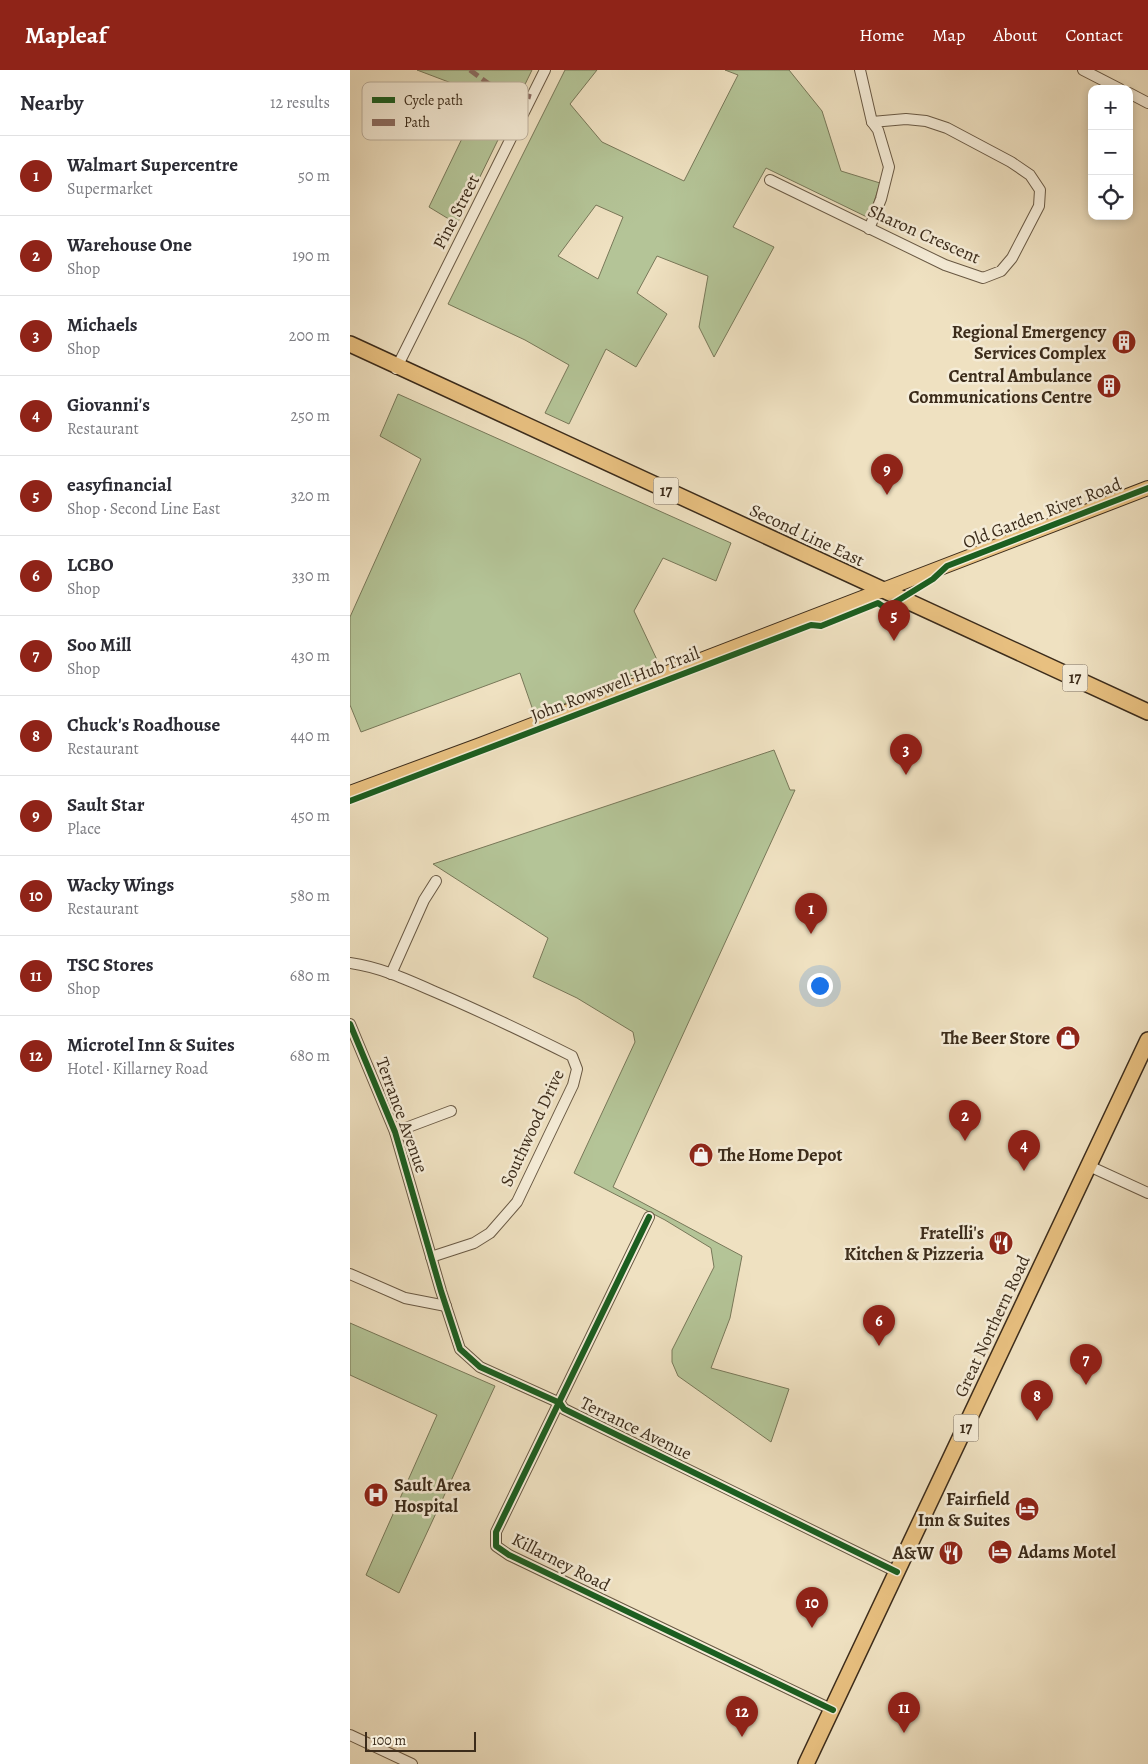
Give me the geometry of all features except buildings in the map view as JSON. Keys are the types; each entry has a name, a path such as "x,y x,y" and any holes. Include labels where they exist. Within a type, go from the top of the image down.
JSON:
{"highway":[{"name":"Second Line East","path":"350,345 1148,712"},
{"name":"Great Northern Road","path":"806,1764 1148,1040"}],"main road":[{"name":"Old Garden River Road","path":"350,793 480,745 1148,488"}],"street":[{"name":"Pine Street","path":"528,104 545,70"},
{"path":"860,70 872,122 878,130 889,167 881,199 869,229"},
{"path":"1083,70 1112,85"},
{"path":"1133,95 1148,103"},
{"name":"Sharon Crescent","path":"770,180 945,265 983,278 1001,272 1012,258 1039,206 1040,190 1030,175 1011,162 947,128 926,121 906,119 872,122"},
{"name":"Pine Street","path":"397,367 510,140"},
{"path":"391,974 424,900 436,881"},
{"name":"Southwood Drive","path":"350,963 363,964 391,974 480,1011 572,1056 577,1069 573,1084 517,1202 490,1232 474,1243 432,1257"},
{"name":"Terrance Avenue","path":"350,1024 395,1132 460,1350 480,1367 560,1403 564,1409 897,1572"},
{"path":"395,1132 451,1111"},
{"path":"1089,1166 1148,1194"},
{"name":"Killarney Road","path":"649,1217 496,1532 496,1546 509,1555 832,1710"},
{"path":"350,1274 405,1298 446,1306"},
{"path":"350,1735 412,1764"}],"green space":[{"path":"417,70 532,70 526,82 449,82"},
{"path":"565,70 597,70 570,104 602,142 684,181 738,75 725,70 789,70 822,111 841,171 880,183 869,218 766,168 733,227 774,247 714,357 699,327 708,276 657,256 637,293 667,314 636,367 606,349 569,424 545,413 569,365 525,340 448,304","holes":["596,205 623,217 598,279 558,256"]},
{"path":"461,140 498,140 457,224 429,207"},
{"path":"398,394 731,543 716,581 663,558 634,611 659,664 535,716 520,673 361,732 350,705 350,617 421,459 380,436"},
{"path":"774,750 790,790 795,790 613,1187 742,1256 730,1318 711,1368 789,1389 771,1442 678,1376 672,1362 672,1350 714,1267 711,1248 665,1220 574,1173 635,1042 633,1032 577,998 533,977 548,938 433,864"},
{"path":"350,1323 495,1386 399,1593 366,1575 437,1415 350,1375"}],"marked path":[{"path":"470,70 486,82"}],"cycle path":[{"name":"John Rowswell Hub Trail","path":"350,801 811,625 821,626 878,603 884,607 889,606 933,579 947,566 1148,488"},
{"path":"350,1024 395,1132 441,1291 460,1349 480,1367 560,1403 564,1409 897,1572"},
{"path":"649,1217 496,1532 496,1546 509,1555 833,1710"}],"place":[{"name":"Regional Emergency Services Complex","path":"1124,342"},
{"name":"Central Ambulance Communications Centre","path":"1109,386"},
{"name":"Sault Star","path":"887,495"},
{"name":"easyfinancial","path":"894,641"},
{"name":"Michaels","path":"906,775"},
{"name":"Walmart Supercentre","path":"811,934"},
{"name":"The Beer Store","path":"1068,1038"},
{"name":"Warehouse One","path":"965,1141"},
{"name":"The Home Depot","path":"701,1155"},
{"name":"Giovanni's","path":"1024,1171"},
{"name":"Fratelli's Kitchen & Pizzeria","path":"1001,1243"},
{"name":"LCBO","path":"879,1346"},
{"name":"Soo Mill","path":"1086,1385"},
{"name":"Chuck's Roadhouse","path":"1037,1421"},
{"name":"Sault Area Hospital","path":"376,1495"},
{"name":"Fairfield Inn & Suites","path":"1027,1509"},
{"name":"Adams Motel","path":"1000,1552"},
{"name":"A&W","path":"951,1553"},
{"name":"Wacky Wings","path":"812,1628"},
{"name":"TSC Stores","path":"904,1733"},
{"name":"Microtel Inn & Suites","path":"742,1737"}]}
